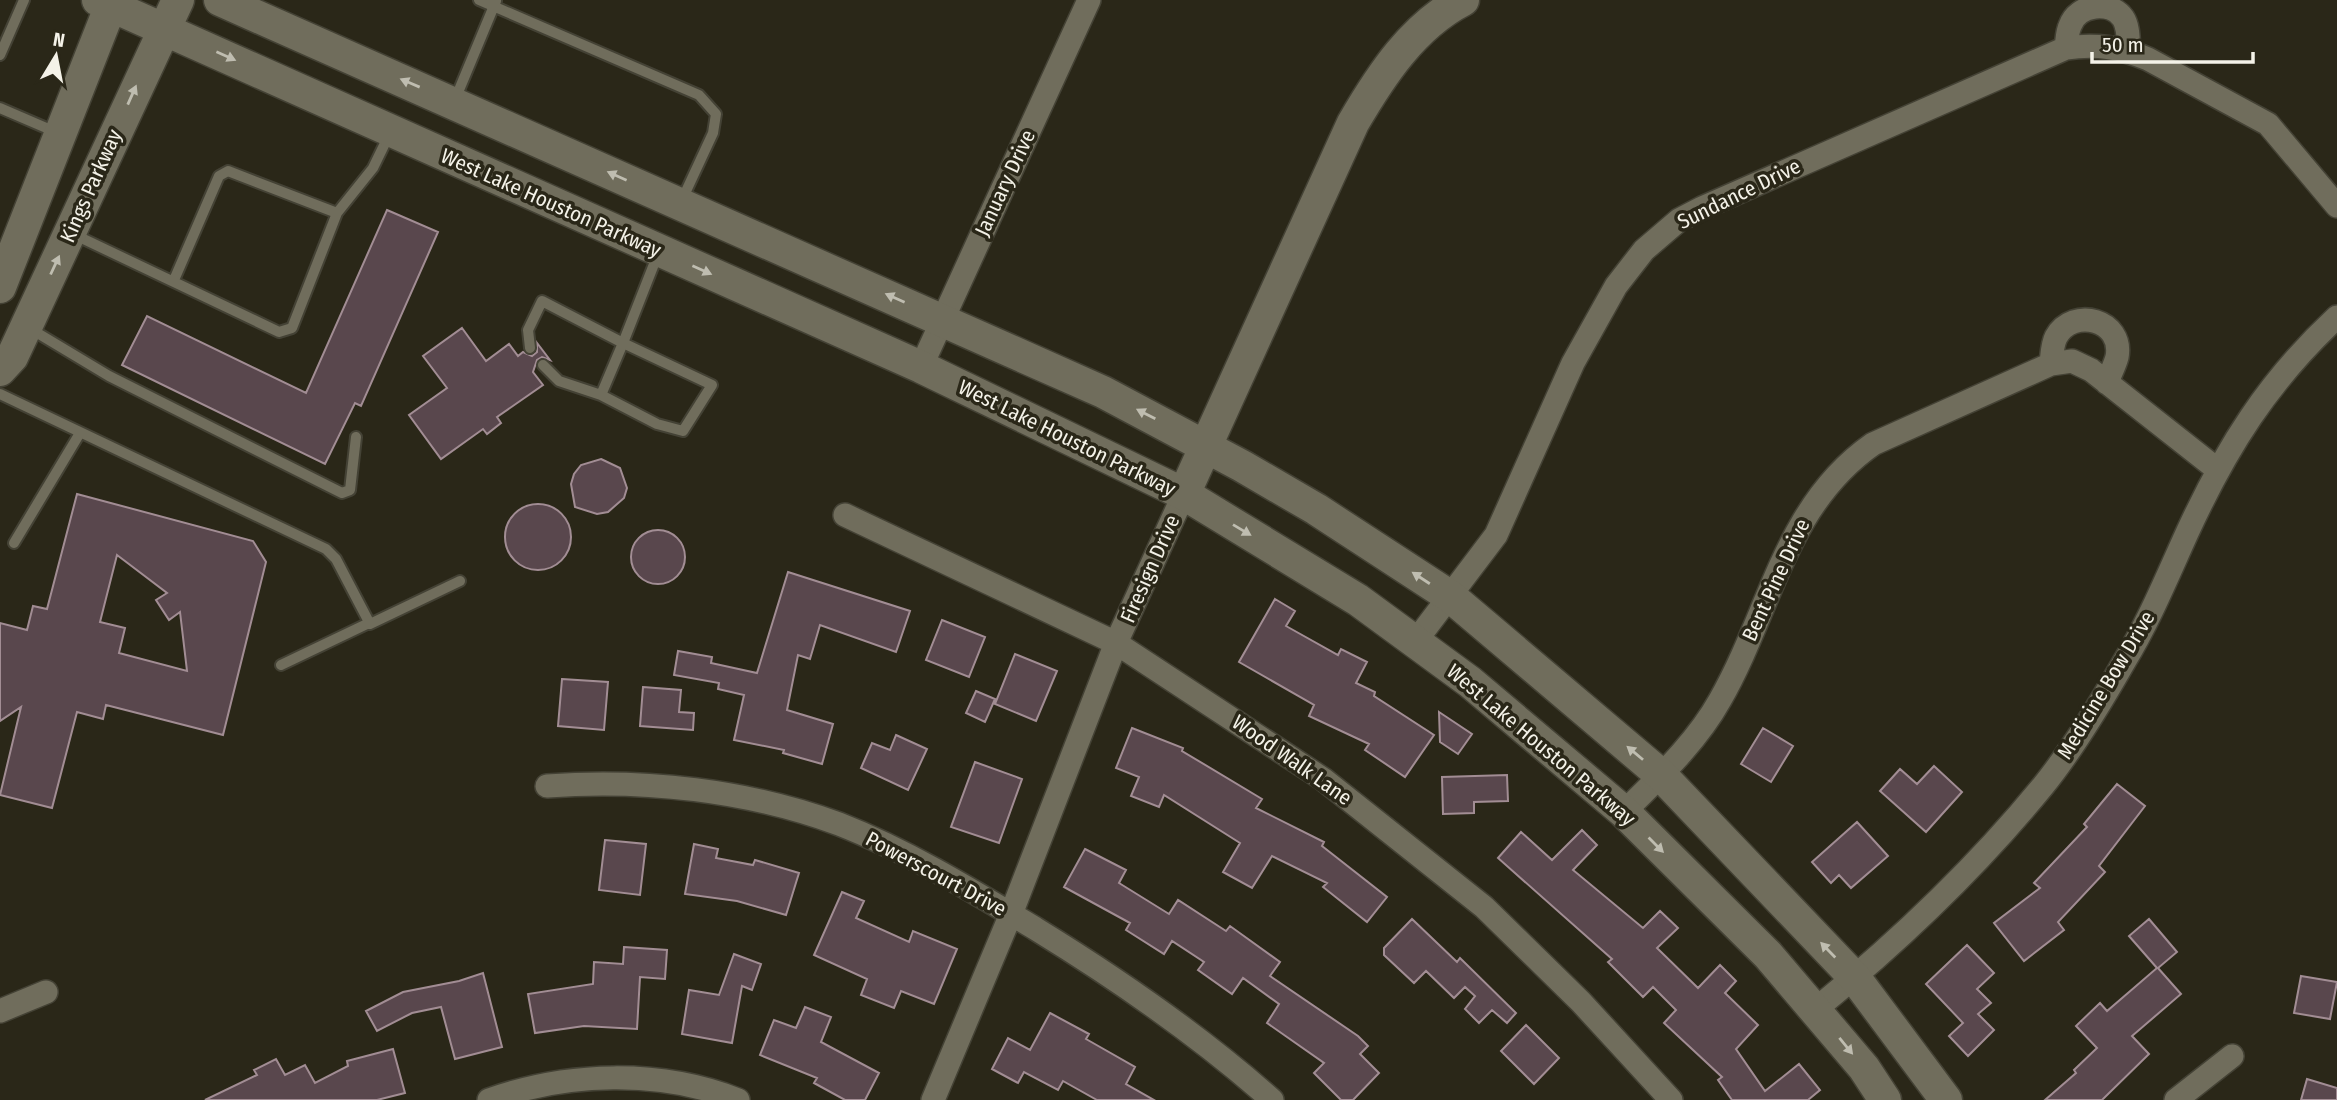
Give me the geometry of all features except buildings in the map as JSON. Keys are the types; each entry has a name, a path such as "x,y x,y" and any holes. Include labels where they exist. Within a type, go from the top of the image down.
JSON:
{"main road":[{"name":"Kings Parkway","path":"0,370 12,357 178,0"},
{"path":"220,0 1103,392 1207,445 1316,509 1451,597 1661,775 1854,978 1946,1100"},
{"name":"Firesign Drive","path":"1184,494 1353,123 1377,82 1415,36 1463,0"},
{"name":"West Lake Houston Parkway","path":"108,2 163,29 921,367 1184,494 1358,600 1470,682 1623,812 1768,955 1816,1009 1885,1100"},
{"path":"0,287 61,134 108,2"},
{"path":"659,251 680,204"}],"street":[{"name":"January Drive","path":"921,367 1089,0"},
{"path":"2066,48 2070,24 2075,18 2090,7 2105,6 2117,10 2125,20 2129,51"},
{"name":"Sundance Drive","path":"1415,642 1496,535 1573,363 1616,286 1653,243 1679,220 1702,208 2066,48 2093,45 2129,51 2268,124 2337,206"},
{"name":"Medicine Bow Drive","path":"1816,1009 1854,978 1978,862 2045,784 2124,662 2154,606 2218,470 2253,410 2292,359 2337,317"},
{"path":"2051,364 2054,340 2060,331 2078,320 2092,319 2103,323 2113,332 2116,342 2117,356 2107,383"},
{"name":"Bent Pine Drive","path":"1623,812 1696,736 1721,700 1798,527 1847,462 1873,444 2051,364 2072,361 2091,370 2218,470"},
{"name":"Firesign Drive","path":"933,1100 1011,914 1116,643 1184,494"},
{"name":"Wood Walk Lane","path":"845,516 1116,643 1323,779 1403,840 1493,916 1581,1002 1671,1100"},
{"name":"Powerscourt Drive","path":"547,786 634,785 700,791 771,803 839,824 900,851 1011,914 1135,993 1272,1100"},
{"path":"0,1011 46,992"},
{"path":"2176,1100 2232,1056"},
{"path":"489,1100 522,1088 596,1078 662,1081 738,1100"}],"lane":[{"path":"0,55 24,0"},
{"path":"479,0 495,3 699,95 716,114 713,133 680,204"},
{"path":"454,102 495,3"},
{"path":"0,108 61,134"},
{"path":"70,232 279,332 292,328 337,213 373,168 391,131"},
{"path":"174,280 219,176 228,171 337,213"},
{"path":"601,395 659,251"},
{"path":"530,348 528,330 542,301 622,343 712,385 683,432 657,424 601,395 559,381 543,365"},
{"path":"26,327 109,376 342,493 351,490 356,437"},
{"path":"0,394 326,549 336,559 369,624"},
{"path":"14,543 80,433"},
{"path":"281,665 460,581"}]}
